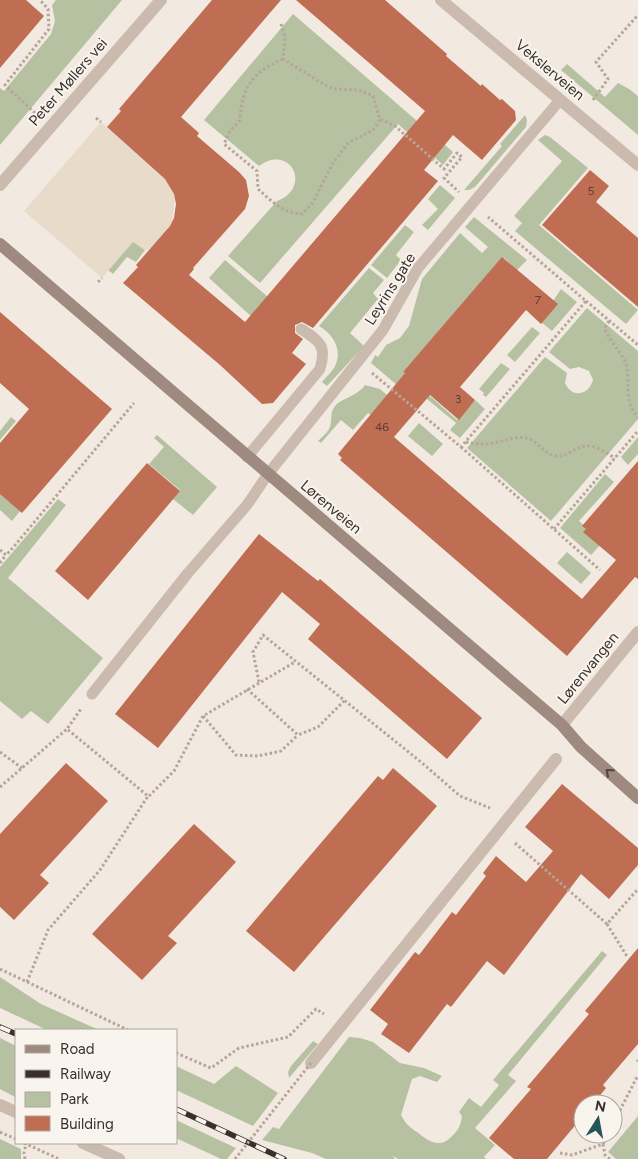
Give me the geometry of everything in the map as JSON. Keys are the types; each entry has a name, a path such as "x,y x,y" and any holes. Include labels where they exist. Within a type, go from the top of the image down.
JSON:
{"street":[{"name":"Peter Møllers vei","path":"0,185 161,0"},
{"name":"Vekslerveien","path":"441,0 638,165"},
{"name":"Lørenveien","path":"0,244 562,725 581,747 638,798"},
{"name":"Lørenvangen","path":"562,725 638,632"},
{"path":"311,1063 556,758"},
{"path":"0,1105 15,1112"},
{"path":"85,1144 118,1159"}],"lane":[{"name":"Leyrins gate","path":"92,694 188,573 246,505 268,474 383,330 418,268 560,100"},
{"path":"247,456 320,369 323,358 321,344 316,338 301,329"}],"path":[{"path":"36,113 5,85 49,29 48,10 40,0"},
{"path":"591,104 608,79 596,62 638,15"},
{"path":"281,24 285,38 284,59"},
{"path":"284,59 334,89 359,90 373,96 380,119 395,126 444,169 457,153 462,157 444,178"},
{"path":"284,59 268,66 255,76 246,88 240,120 230,131 224,144 256,171 258,189 280,208 302,214 312,204 333,163 348,142 373,130 380,119"},
{"path":"96,118 101,122"},
{"path":"472,204 638,345"},
{"path":"98,282 102,278"},
{"path":"461,447 586,301"},
{"path":"609,321 605,331 620,352 625,363 628,376 628,402 638,416"},
{"path":"358,362 461,447 600,570"},
{"path":"0,563 134,403"},
{"path":"554,529 638,431"},
{"path":"465,442 485,444 518,437 529,438 548,454 556,456 561,456 579,447 592,446 615,458"},
{"path":"0,550 6,555"},
{"path":"259,682 253,652 264,635 421,762 460,796 510,817"},
{"path":"27,982 48,930 100,870 148,796 174,771 203,716 295,662"},
{"path":"247,689 298,736"},
{"path":"0,787 67,729 92,694"},
{"path":"203,716 236,755 258,756 282,751 298,736 318,726 344,701"},
{"path":"67,729 148,796"},
{"path":"0,752 22,768"},
{"path":"500,829 607,924 628,958"},
{"path":"607,924 638,889"},
{"path":"0,969 126,1029"},
{"path":"178,1054 211,1068 239,1048 288,1037 316,1009 343,1024"},
{"path":"235,1159 311,1063"},
{"path":"623,1104 638,1075"},
{"path":"0,1132 15,1139"},
{"path":"25,1144 25,1159"},
{"path":"27,1144 59,1159"},
{"path":"560,1152 572,1155 603,1144 605,1154 610,1159"}],"green space":[{"path":"56,0 122,0 0,145 0,88 4,91 51,34 55,21 52,5"},
{"path":"293,14 453,152 443,165 398,124 260,283 228,256 277,201 288,195 294,186 293,170 288,163 280,160 270,160 259,166 204,120"},
{"path":"567,64 605,97 618,83 638,96 638,135 561,70"},
{"path":"525,115 527,120 526,127 475,187 464,190 502,146 500,144"},
{"path":"545,135 588,168 539,225 638,310 626,324 515,231 522,223 514,216 562,161 538,140"},
{"path":"440,185 455,198 428,230 422,225 438,209 428,199"},
{"path":"474,217 527,260 517,270 504,258 403,372 457,420 475,400 485,409 460,438 450,430 456,423 416,390 411,397 371,363 375,355 378,357 386,345 400,338 409,326 422,279 460,233 482,253 488,247 465,227"},
{"path":"405,225 414,232 396,255 401,260 387,278 371,265"},
{"path":"133,241 145,250 136,262 127,257 113,274 108,270"},
{"path":"225,260 289,315 263,327 209,278"},
{"path":"369,268 384,280 373,293 378,299 350,333 364,346 327,386 322,382 335,366 338,354 335,343 329,333 319,326"},
{"path":"561,289 577,302 552,331 541,322"},
{"path":"587,308 638,351 638,419 551,521 467,448 545,357 567,373 565,383 572,391 580,393 588,389 593,380 589,371 579,367 570,369 549,352"},
{"path":"532,327 540,333 515,362 507,355"},
{"path":"501,363 510,369 486,397 479,389"},
{"path":"365,385 380,389 403,409 372,416 368,413 353,430 341,420 321,443 318,441 329,429 335,406 358,392"},
{"path":"11,417 16,421 0,440 0,431"},
{"path":"419,423 443,444 432,456 408,436"},
{"path":"157,435 217,487 193,515 173,499 180,490 149,464 164,447 154,438"},
{"path":"638,437 638,454 628,465 621,457"},
{"path":"605,474 614,482 579,521 603,542 591,555 560,528"},
{"path":"0,493 21,510 12,521 0,510"},
{"path":"58,499 66,505 8,578 103,658 48,724 31,711 22,719 0,701 0,567"},
{"path":"567,552 591,573 581,584 557,563"},
{"path":"602,951 607,955 508,1075 516,1081 475,1128 495,1145 484,1157 486,1159 398,1159 393,1156 395,1159 326,1159 312,1153 262,1140 273,1127 279,1129 349,1037 373,1042 400,1063 424,1068 442,1076 437,1082 420,1076 412,1079 401,1115 409,1127 430,1141 443,1143 447,1141 459,1128 462,1116 459,1112 469,1098 481,1107 499,1085 493,1080"},
{"path":"0,977 41,1004 97,1029 45,1029 0,1008"},
{"path":"0,1038 15,1046 15,1097 0,1089"},
{"path":"313,1041 318,1044 289,1078 288,1072 291,1066"},
{"path":"236,1066 278,1093 253,1126 178,1091 178,1067 214,1084"},
{"path":"638,1116 638,1159 616,1159 608,1152 615,1144 623,1144 623,1134"},
{"path":"178,1121 236,1148 227,1159 221,1159 178,1139"},
{"path":"0,1139 21,1149 21,1159 0,1159"}],"shaded area":[{"path":"101,122 165,178 171,187 175,199 172,222 164,235 152,248 145,250 133,242 102,278 24,211"}],"building":[{"path":"0,0 26,0 44,16 0,68"},
{"path":"212,0 281,0 181,117 199,133 197,136 246,180 249,196 245,209 189,275 245,322 425,111 296,0 385,0 481,86 482,84 515,111 516,120 482,160 453,135 424,170 438,181 313,328 302,322 295,325 295,333 303,339 292,353 306,364 273,403 262,404 220,365 123,283 170,226 174,218 176,204 174,194 165,179 107,127 121,111 119,109"},
{"path":"590,170 609,186 596,202 638,238 638,307 542,225"},
{"path":"502,257 558,304 541,324 526,310 460,387 475,400 459,420 430,395 394,437 582,599 616,560 583,532 586,529 582,526 638,461 638,579 635,577 567,656 340,460 342,458 338,454 405,373 403,372"},
{"path":"0,312 112,409 22,513 0,494 0,443 29,409 0,383"},
{"path":"147,463 180,491 88,600 55,571"},
{"path":"259,534 318,581 320,579 482,718 447,759 308,639 320,624 282,592 158,748 115,714"},
{"path":"66,763 108,801 40,875 49,883 14,920 0,907 0,834"},
{"path":"393,768 437,806 294,972 246,931 378,776 383,780"},
{"path":"562,784 638,848 638,865 609,899 581,874 504,975 487,961 451,1007 447,1004 409,1053 381,1034 388,1024 370,1010 415,952 419,955 452,912 456,915 486,876 483,873 496,856 526,882 553,851 525,827"},
{"path":"194,824 236,862 168,936 177,943 142,980 92,934"},
{"path":"638,948 638,1044 603,1085 606,1088 601,1094 573,1094 573,1128 547,1159 514,1159 489,1138 531,1089 527,1087 589,1014 585,1011"}],"railway":[{"path":"0,1027 15,1034"},
{"path":"178,1110 284,1159"}]}
